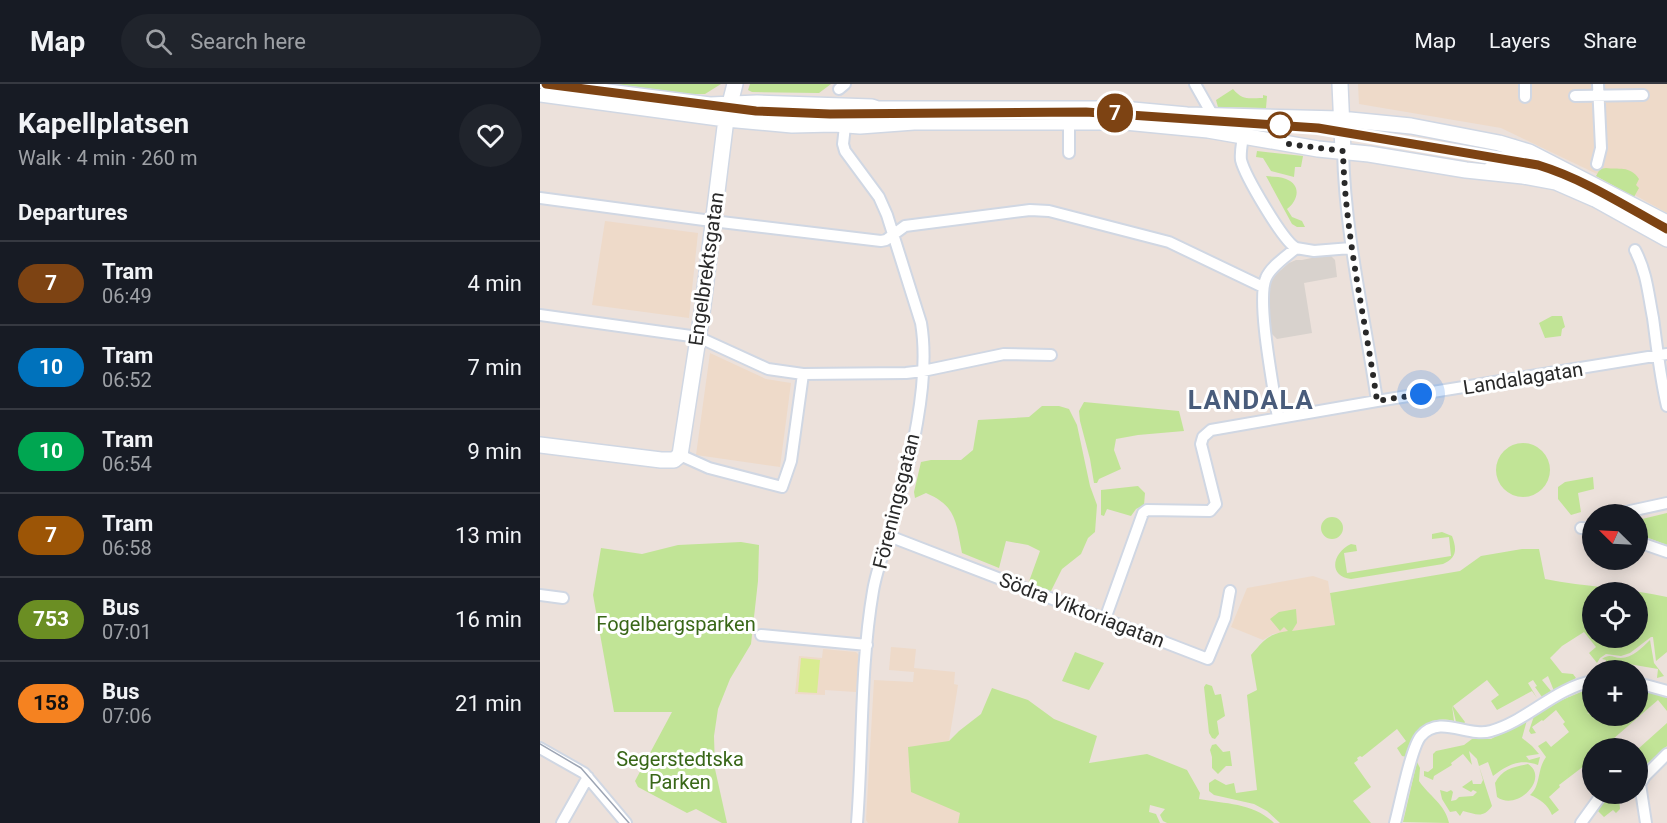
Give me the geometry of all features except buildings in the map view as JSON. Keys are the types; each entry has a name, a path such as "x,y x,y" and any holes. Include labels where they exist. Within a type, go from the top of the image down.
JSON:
{"street":[{"path":"546,84 710,105 728,112 757,103 878,109 1122,110 1187,115 1212,114 1346,126 1356,123 1437,134 1463,135 1513,147 1546,160 1667,223"},
{"name":"Engelbrektsgatan","path":"680,455 728,112 735,84"},
{"path":"1195,84 1212,114"},
{"path":"1340,84 1345,197 1351,248 1377,401"},
{"path":"1525,84 1525,97"},
{"path":"1575,96 1598,90 1643,95"},
{"path":"1597,164 1601,148 1598,90"},
{"path":"540,94 728,112 792,125 845,126 914,122 1125,123 1208,130 1556,182 1595,200 1667,239"},
{"path":"1069,123 1069,153"},
{"name":"Föreningsgatan","path":"845,126 843,144 845,151 879,197 894,235 924,340 923,371 909,467 873,590 867,645 857,823"},
{"path":"1243,136 1242,161 1288,242 1296,248 1314,251 1351,248"},
{"path":"1439,165 1445,163 1498,170 1508,164 1513,147"},
{"path":"540,198 875,240 886,240 905,226 1030,210 1049,211 1169,242 1263,287"},
{"path":"1278,418 1267,344 1263,287 1268,274 1296,248"},
{"path":"1635,250 1647,276 1663,355 1661,379 1667,406"},
{"path":"540,315 698,337 768,369 803,374 923,371 1004,354 1051,355"},
{"name":"Landalagatan","path":"1105,619 1143,513 1147,510 1210,511 1216,504 1202,444 1203,437 1211,430 1663,355"},
{"path":"540,445 662,460 674,460 680,455 709,468 782,487 791,461 803,374"},
{"path":"1648,507 1667,503"},
{"name":"Södra Viktoriagatan","path":"889,536 1208,659 1225,618 1230,591"},
{"path":"1648,545 1667,552"},
{"path":"540,595 563,598"},
{"path":"761,635 867,645"},
{"path":"1395,823 1416,745 1427,731 1447,726 1476,733 1492,731 1582,685"},
{"path":"1648,686 1667,691"},
{"path":"540,748 588,777 626,823"},
{"path":"1648,772 1667,754"},
{"path":"562,823 588,777"},
{"path":"1581,823 1595,804"},
{"path":"1642,804 1646,823"}],"shaded area":[{"path":"1358,84 1667,84 1667,213 1599,175 1501,128 1359,104"},
{"path":"605,221 698,233 689,318 592,305"},
{"path":"1331,256 1335,260 1337,277 1304,283 1312,333 1277,339 1270,332 1267,282 1289,263"},
{"path":"710,353 766,379 791,383 780,467 696,455"},
{"path":"1313,576 1328,581 1335,625 1273,634 1263,640 1231,627 1247,588"},
{"path":"891,647 916,649 914,668 955,672 954,684 958,685 949,741 961,813 958,823 868,823 866,820 874,680 913,682 914,672 889,670"},
{"path":"823,649 856,652 859,655 856,692 825,690 825,695 795,694 799,656 822,658"}],"green space":[{"path":"615,84 721,84 705,94 691,94"},
{"path":"750,84 831,84 819,93 752,92 748,90"},
{"path":"1233,89 1246,98 1267,96 1266,108 1218,107 1216,100"},
{"path":"1257,151 1303,156 1301,167 1295,167 1294,177 1271,171 1263,158 1256,157"},
{"path":"1600,169 1628,170 1639,179 1636,185 1639,188 1634,197 1596,176"},
{"path":"1266,176 1284,178 1294,185 1296,198 1287,209 1292,217 1302,221 1305,227 1292,224"},
{"path":"1552,316 1562,316 1565,327 1562,329 1561,336 1545,338 1539,323"},
{"path":"1084,402 1179,411 1184,431 1116,439 1114,450 1121,469 1094,483 1080,421 1079,411"},
{"path":"1042,406 1059,406 1069,409 1077,425 1090,486 1097,505 1095,532 1088,538 1081,554 1062,569 1049,595 1027,587 1040,551 1028,545 1006,541 999,568 962,553 956,524 949,510 936,498 926,493 915,498 914,492 921,462 961,460 973,450 978,420 1029,417"},
{"path":"1523,443 1542,451 1550,470 1542,489 1523,497 1504,489 1496,470 1504,451"},
{"path":"1593,477 1594,489 1578,493 1581,512 1571,515 1558,499 1558,487 1565,482"},
{"path":"1138,486 1145,493 1144,505 1136,509 1131,516 1107,509 1104,516 1101,515 1101,490"},
{"path":"1667,513 1667,545 1648,538 1648,518"},
{"path":"1332,517 1340,520 1343,528 1340,536 1332,539 1324,536 1321,528 1324,520"},
{"path":"1442,532 1452,536 1455,545 1455,553 1443,564 1351,579 1343,577 1336,569 1335,563 1340,552 1351,544 1356,545 1357,551 1344,553 1347,573 1451,556 1449,537 1432,539 1432,534"},
{"name":"Fogelbergsparken","path":"741,542 759,545 758,581 751,644 730,679 718,709 714,736 715,769 727,823 722,823 696,809 687,813 638,787 635,781 672,712 614,712 593,595 601,548 642,554 678,545"},
{"path":"1522,549 1539,549 1545,579 1582,585 1582,633 1562,646 1550,658 1562,673 1573,674 1576,678 1554,691 1548,676 1542,680 1551,691 1542,697 1533,680 1528,683 1537,698 1532,691 1497,710 1491,701 1499,695 1487,680 1453,706 1465,722 1464,724 1456,722 1452,705 1454,721 1436,720 1423,727 1413,740 1407,757 1402,756 1397,748 1406,741 1397,729 1362,757 1357,758 1358,760 1354,763 1371,787 1353,801 1371,823 1280,823 1267,811 1254,804 1214,795 1209,791 1209,783 1215,779 1226,785 1234,783 1236,793 1257,790 1247,695 1257,690 1251,655 1267,638 1288,631 1284,627 1280,631 1270,619 1279,612 1296,609 1297,623 1292,631 1335,625 1330,593 1460,571 1481,556"},
{"path":"1648,594 1667,597 1667,652 1656,661 1653,637 1648,639"},
{"path":"1650,640 1654,663 1664,676 1657,678 1658,669 1648,667 1648,660 1602,659 1609,656 1621,658 1629,656 1641,648 1648,648"},
{"path":"1595,648 1637,648 1621,656 1606,654 1599,660 1595,660 1589,653"},
{"path":"1075,652 1104,663 1089,690 1062,681"},
{"path":"801,658 820,660 817,693 798,692"},
{"path":"1206,684 1212,686 1215,695 1221,694 1225,716 1217,721 1219,734 1215,739 1209,733 1204,687"},
{"path":"992,688 1028,700 1054,719 1097,736 1089,763 1147,754 1187,770 1200,793 1199,799 1249,808 1266,816 1274,823 1167,823 1160,815 1165,809 1150,805 1149,812 1156,814 1160,823 958,823 960,813 911,792 908,747 949,741 981,714"},
{"path":"1648,691 1667,698 1667,711 1658,700 1648,709"},
{"path":"1582,692 1582,726 1628,726 1614,738 1582,738 1582,768 1559,785 1560,787 1549,797 1559,810 1552,815 1543,803 1530,795 1536,787 1546,757 1538,746 1546,741 1551,747 1569,732 1556,710 1532,727 1536,733 1531,734 1529,731 1534,716"},
{"path":"1527,720 1522,738 1539,754 1526,756 1529,760 1540,757 1538,765 1525,762 1514,764 1493,776 1488,762 1479,766 1477,759 1469,751 1472,765 1463,754 1451,763 1452,765 1434,776 1433,780 1424,776 1424,771 1428,772 1433,768 1433,754 1436,751 1464,745 1472,739 1491,739"},
{"path":"1667,723 1667,746 1648,763 1648,740"},
{"path":"1216,744 1223,752 1230,751 1232,766 1226,766 1218,774 1212,768 1210,750 1212,745"},
{"path":"1417,762 1420,768 1419,781 1440,805 1449,823 1403,822"},
{"path":"1528,764 1534,770 1535,777 1528,791 1513,800 1497,797 1495,783 1501,775 1513,768"},
{"path":"1479,766 1492,806 1486,813 1476,814 1463,811 1460,816 1456,811 1450,812 1442,799 1440,790 1453,792 1451,801 1459,797 1473,796 1477,792 1473,790 1471,792 1462,787 1472,780 1473,784 1481,784 1483,780"},
{"path":"1603,804 1620,804 1620,809 1616,813 1613,810 1604,817 1598,811"}],"tram line":[{"name":"7","path":"546,84 756,111 830,114 1086,112 1318,128 1538,165 1586,184 1667,229"},
{"path":"540,88 755,116 860,119 1121,118 1318,133 1543,172 1598,195 1667,234"},
{"path":"540,744 581,768 629,823"}],"district":[{"name":"LANDALA","path":"1251,400"}],"route":[{"path":"1280,125 1288,144 1343,151 1351,248 1377,401 1421,394"}],"park label":[{"name":"Segerstedtska Parken","path":"680,770"}]}
